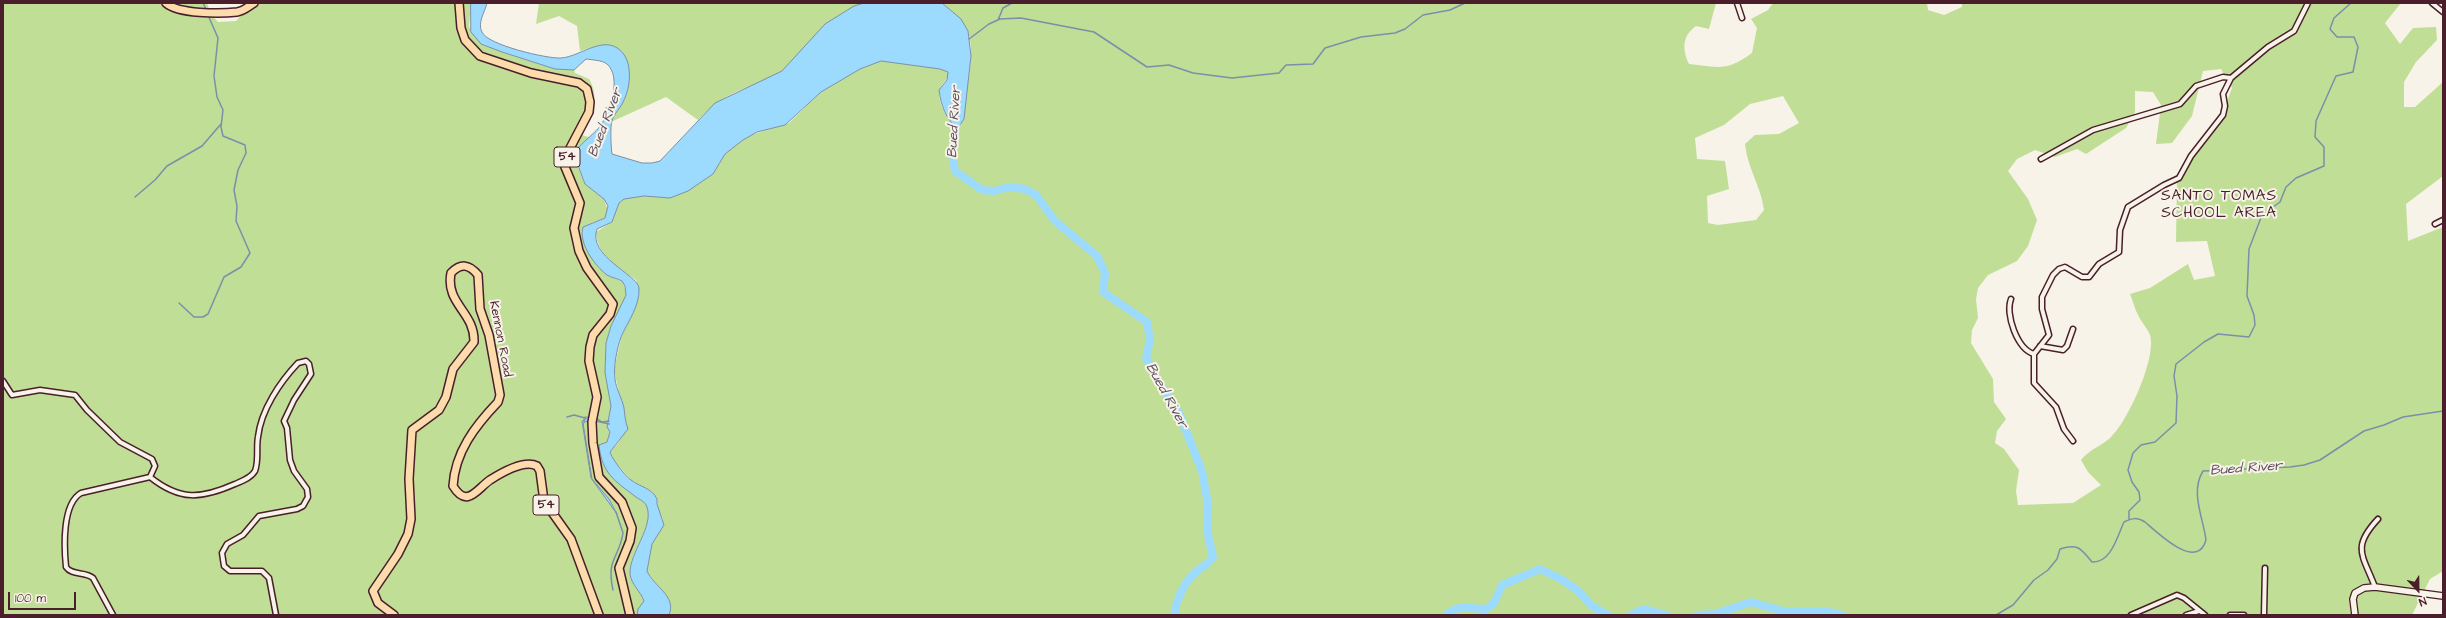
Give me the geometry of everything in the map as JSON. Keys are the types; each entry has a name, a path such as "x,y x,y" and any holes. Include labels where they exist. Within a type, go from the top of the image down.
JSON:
{"highway":[{"path":"166,3 175,9 188,11 237,12 254,3"},
{"name":"54","path":"459,3 461,28 465,40 480,56 545,77 579,83 587,90 589,94 589,112 568,152 565,163 566,171 580,203 574,228 579,252 587,268 613,304 608,318 593,335 590,342 589,361 597,397 593,419 596,466 599,477 622,502 632,528 619,574 630,615"},
{"name":"Kennon Road","path":"394,615 378,603 373,591 376,584 398,554 408,534 411,519 409,479 412,430 439,410 446,397 452,369 474,342 469,320 454,300 450,286 451,274 459,266 469,266 478,275 480,309 489,335 495,378 500,395 498,402 460,450 453,486 460,494 471,496 490,480 510,470 522,465 537,466 540,471 544,501 571,539 599,615"}],"main road":[{"path":"2355,615 2353,599 2355,593 2364,588 2375,587 2443,596"}],"street":[{"path":"1737,3 1742,18"},
{"path":"2073,441 2064,429 2056,407 2034,384 2034,354 2036,349 2048,335 2042,309 2042,297 2053,275 2059,269 2065,267 2082,277 2089,277 2099,264 2119,252 2120,230 2126,210 2132,204 2179,178 2191,156 2223,115 2225,106 2223,94 2231,78 2268,47 2294,31 2308,3"},
{"path":"2432,3 2443,12"},
{"path":"2041,159 2093,130 2180,104 2193,87 2218,78 2231,78"},
{"path":"2435,224 2443,220"},
{"path":"2011,298 2008,307 2018,339 2026,351 2034,354"},
{"path":"2040,346 2063,350 2067,346 2073,329"},
{"path":"113,615 93,578 88,574 71,572 66,567 65,537 73,498 81,493 150,477 169,491 199,496 215,493 248,478 254,471 258,436 262,418 270,402 298,363 306,361 309,364 311,374 294,400 284,421 287,428 290,460 294,471 307,489 308,497 302,506 296,509 259,516 243,535 227,544 222,553 224,566 230,571 262,571 266,573 269,578 276,615"},
{"path":"3,381 12,395 40,390 75,395 113,436 130,448 152,459 155,466 150,477"},
{"path":"2375,587 2360,552 2363,538 2378,519"},
{"path":"2264,568 2264,615"},
{"path":"2131,615 2173,596 2184,598 2205,615"},
{"path":"2186,615 2199,611"},
{"path":"2230,615 2244,615"}],"green space":[{"path":"3,3 207,3 211,14 218,22 236,21 244,12 260,3 471,3 469,27 502,52 555,69 574,70 575,73 589,79 595,100 592,115 582,135 591,138 576,150 574,158 585,184 604,199 608,211 605,218 591,223 582,229 582,233 591,257 597,266 610,276 622,281 626,291 625,301 611,326 606,343 605,373 611,406 607,427 610,432 607,442 599,445 603,463 611,475 647,506 648,513 645,530 630,566 631,578 644,601 637,615 3,615"},
{"path":"539,3 864,3 838,16 828,24 782,71 766,80 738,91 721,100 698,120 666,97 611,122 627,92 629,68 626,59 621,52 604,46 593,47 580,51 577,26 559,16 536,24"},
{"path":"942,3 1716,3 1709,29 1696,26 1688,34 1684,48 1689,64 1722,67 1729,66 1752,53 1757,28 1751,19 1768,10 1773,3 1927,3 1928,10 1944,15 1962,7 1962,3 2401,3 2385,23 2400,44 2413,28 2436,27 2437,40 2416,62 2404,82 2404,107 2415,107 2443,82 2443,176 2406,204 2408,241 2443,227 2443,571 2430,579 2412,615 669,615 670,603 667,597 647,571 652,544 660,531 663,519 658,509 657,499 651,491 631,480 615,462 610,452 619,442 626,424 614,370 621,338 638,299 639,292 636,280 616,266 605,255 600,248 596,232 612,222 619,203 624,199 644,196 670,198 688,191 713,174 725,154 748,136 789,123 821,92 860,69 881,61 940,69 948,72 939,94 941,105 950,121 957,129 963,107 970,67 970,42 968,32 963,24","holes":["2221,69 2232,88 2223,112 2177,178 2176,242 2207,241 2215,276 2194,280 2188,264 2150,288 2130,294 2140,319 2150,335 2151,345 2149,359 2139,390 2117,430 2103,444 2088,453 2081,460 2088,472 2101,485 2073,503 2018,505 2016,491 2019,470 2004,449 1995,443 1997,431 2006,419 1994,402 1993,379 1971,343 1972,330 1978,318 1976,299 1978,288 1988,275 2017,261 2028,246 2037,220 2028,199 2008,171 2017,159 2035,150 2055,157 2077,149 2086,154 2126,128 2135,112 2135,91 2153,92 2161,105 2156,144 2172,143 2192,116 2203,71","1783,96 1799,123 1779,134 1755,135 1745,144 1748,161 1760,193 1764,210 1756,220 1718,225 1708,223 1707,196 1729,189 1725,161 1697,159 1695,138 1724,125 1750,104"]}],"water":[{"path":"471,3 487,3 480,25 482,32 486,37 495,42 518,50 532,54 561,58 569,57 603,45 611,45 618,49 625,56 629,66 629,84 623,103 614,115 611,124 612,154 642,163 660,161 715,103 782,71 825,24 854,6 864,3 942,3 961,19 968,31 971,56 964,119 957,129 947,116 939,90 947,80 948,72 940,69 881,61 860,69 821,92 785,125 757,132 743,140 725,154 713,174 688,191 670,198 644,196 624,199 619,203 612,222 597,229 596,239 599,248 614,264 631,277 639,288 638,301 621,337 615,364 616,383 623,404 628,429 610,452 616,463 628,478 652,492 657,499 657,504 664,525 652,544 647,571 670,602 671,608 669,615 637,615 638,609 644,601 634,585 630,574 633,557 647,523 647,507 644,502 616,481 606,470 599,445 607,442 610,432 607,427 611,406 605,373 606,343 611,326 626,295 625,286 622,281 607,275 602,271 585,247 582,233 583,227 605,218 608,206 604,199 585,184 574,155 578,148 601,125 608,112 613,94 614,77 607,64 600,61 586,59 574,70 555,69 481,44 471,32"},
{"path":"585,417 597,418 596,422 587,421 583,423 592,479 609,499 617,514 591,478 582,421 585,421 583,420 586,419"}],"waterway":[{"path":"203,3 206,9"},
{"path":"998,20 1003,8 1012,3"},
{"path":"969,39 989,24 1000,19 1021,18 1094,32 1147,67 1169,65 1193,73 1232,78 1279,73 1286,65 1313,64 1325,48 1361,37 1395,33 1405,29 1423,15 1450,10 1465,3"},
{"path":"2129,519 2129,511 2140,500 2139,492 2132,482 2128,470 2133,453 2141,445 2155,442 2176,423 2177,396 2174,376 2176,364 2204,342 2218,334 2249,337 2255,325 2254,315 2247,296 2249,249 2262,215 2280,202 2286,187 2296,178 2324,166 2324,147 2315,137 2316,121 2336,76 2353,72 2358,47 2354,37 2337,37 2330,29 2334,18 2351,3"},
{"path":"179,303 194,317 203,317 208,314 224,277 241,267 250,253 236,221 237,206 234,190 238,170 246,153 245,145 223,136 221,127 223,110 217,97 214,76 218,38 208,15"},
{"name":"Bued River","path":"957,119 952,154 955,171 982,190 994,191 1009,187 1025,189 1036,195 1055,221 1097,256 1105,273 1103,292 1147,322 1150,340 1146,358 1166,394 1179,413 1202,471 1207,499 1208,535 1213,557 1188,580 1179,597 1174,615"},
{"path":"135,197 155,180 167,166 202,146 221,124"},
{"name":"Bued River","path":"1996,615 2013,605 2034,580 2048,570 2057,559 2060,549 2066,547 2076,547 2079,548 2092,562 2099,561 2109,554 2116,542 2124,522 2130,520 2142,520 2167,541 2186,551 2194,552 2201,549 2206,540 2197,496 2199,479 2203,471 2304,465 2320,460 2364,431 2403,417 2443,411"},
{"path":"567,417 574,415 585,418"},
{"path":"596,418 602,422 609,421"},
{"path":"596,421 609,424"},
{"path":"613,590 611,579 612,565 623,533 616,512"},
{"name":"Bued River","path":"1446,615 1451,611 1460,608 1486,609 1494,603 1502,585 1540,569 1561,579 1577,590 1592,606 1608,615"},
{"name":"Bued River","path":"1697,615 1715,614 1751,602 1783,611 1823,611 1842,615"},
{"name":"Bued River","path":"1631,615 1644,609 1667,615"}],"district":[{"name":"SANTO TOMAS SCHOOL AREA","path":"2219,206"}]}
